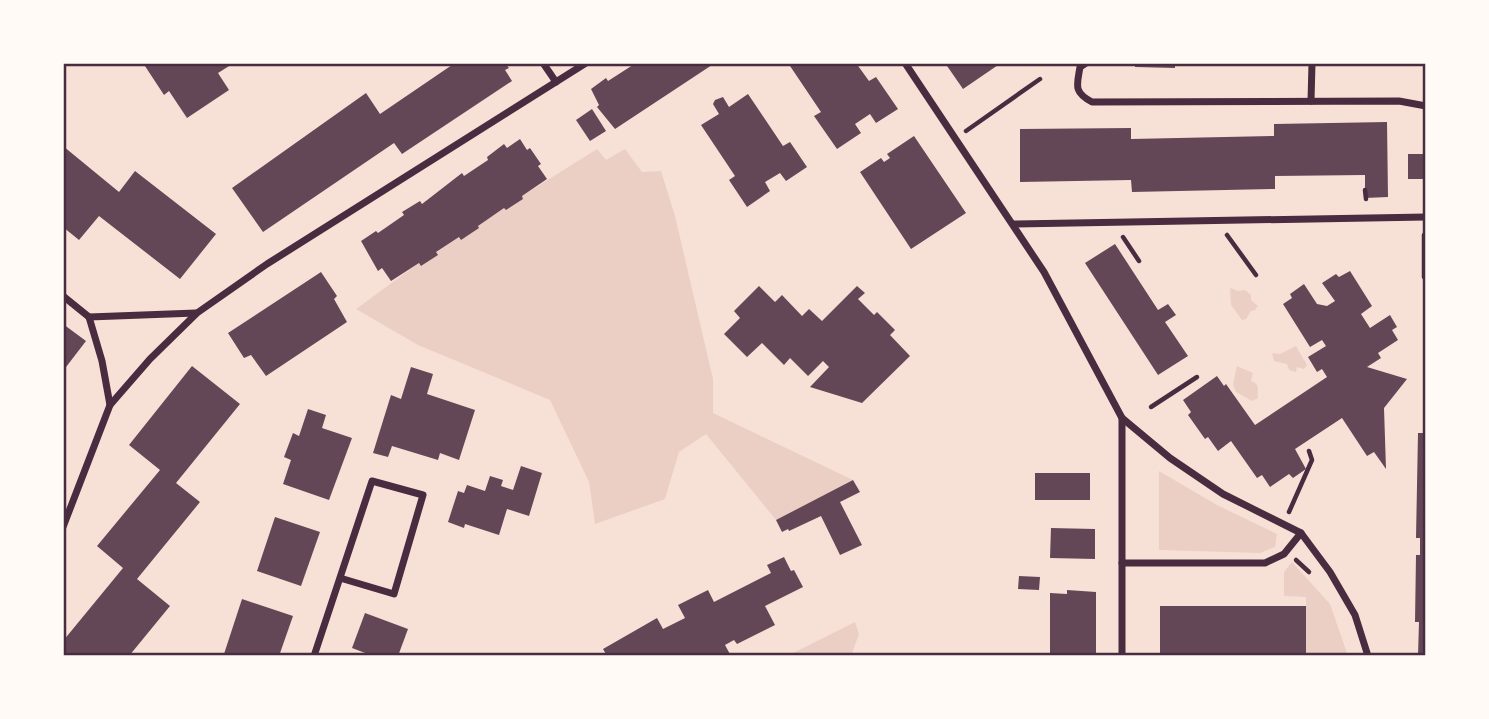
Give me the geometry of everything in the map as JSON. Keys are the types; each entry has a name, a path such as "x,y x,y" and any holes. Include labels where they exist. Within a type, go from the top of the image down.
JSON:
{"street":[{"path":"543,63 556,82"},
{"path":"63,527 110,405 150,359 197,313 267,264 586,63"},
{"path":"905,63 1044,272 1122,418 1170,458 1223,494 1301,533 1330,572 1355,615 1368,656"},
{"path":"1086,63 1080,67 1077,87 1081,96 1092,102 1399,101 1426,106"},
{"path":"1311,102 1312,63"},
{"path":"1014,224 1426,217"},
{"path":"63,296 89,317 102,360 110,405"},
{"path":"89,317 197,313"},
{"path":"1122,418 1122,656"},
{"path":"314,656 372,481 423,495 394,594 340,578"},
{"path":"1122,563 1265,563 1284,554 1301,533"}],"path":[{"path":"965,131 1040,79"},
{"path":"1365,190 1366,198"},
{"path":"1227,234 1256,275"},
{"path":"1424,235 1424,277"},
{"path":"1123,236 1139,261"},
{"path":"1151,407 1197,377"},
{"path":"1289,513 1312,460 1309,451"}],"shaded area":[{"path":"597,149 606,160 625,149 642,172 661,171 675,216 713,379 713,413 853,480 776,520 706,434 679,452 665,499 595,524 589,482 550,400 418,345 356,309 419,263 422,266 437,255 436,252 479,228 478,226 504,208 507,210 523,199 522,196"},
{"path":"1230,288 1245,290 1258,306 1246,319 1242,320 1231,305"},
{"path":"1296,346 1307,365 1304,369 1297,367 1296,372 1289,370 1287,364 1274,361 1272,353 1280,354"},
{"path":"1237,366 1253,373 1251,381 1257,386 1258,398 1252,401 1236,392 1233,384"},
{"path":"1159,471 1217,505 1277,534 1275,547 1260,553 1159,550"},
{"path":"1292,562 1330,604 1348,656 1306,656 1306,597 1284,596 1284,572"},
{"path":"855,622 859,634 851,656 794,656 793,653"}],"building":[{"path":"143,63 234,63 218,73 229,90 187,118 169,91 164,95"},
{"path":"451,63 505,63 509,68 505,70 512,81 402,154 394,143 263,232 232,188 366,93 380,114 452,65"},
{"path":"636,63 715,63 615,129 597,107 599,105 591,89"},
{"path":"788,63 856,63 869,81 876,77 898,109 876,123 870,114 855,124 861,133 837,149 814,116 821,112"},
{"path":"945,63 1001,63 963,89"},
{"path":"1135,63 1175,63 1175,68 1135,67"},
{"path":"748,94 783,146 790,142 807,167 786,181 780,173 765,182 770,191 747,207 729,180 735,176 701,125 719,114 713,104 715,100 723,97 729,107"},
{"path":"592,109 606,131 590,141 576,120"},
{"path":"1387,122 1388,197 1365,198 1365,175 1275,176 1275,189 1132,192 1131,180 1020,182 1020,129 1131,128 1131,139 1274,136 1274,124"},
{"path":"914,136 966,213 911,249 860,172 881,158 884,162 890,158 887,154"},
{"path":"520,139 541,164 538,166 547,179 522,196 523,199 506,210 504,208 461,240 459,237 436,252 438,255 421,266 419,263 391,281 382,268 378,271 361,241 376,231 378,233 404,215 402,212 420,201 422,204 462,173 464,176 488,160 487,157 504,144 507,148"},
{"path":"63,146 119,192 135,171 216,234 180,279 99,216 79,240 63,227"},
{"path":"1408,154 1426,154 1425,179 1408,179"},
{"path":"1115,244 1158,310 1168,304 1176,315 1165,322 1188,356 1158,375 1085,263"},
{"path":"1350,271 1372,306 1361,314 1370,328 1390,315 1397,327 1392,330 1398,340 1378,353 1381,358 1367,367 1407,379 1384,408 1386,469 1374,452 1367,456 1342,418 1295,449 1306,469 1293,478 1289,474 1270,487 1262,475 1257,478 1231,441 1218,451 1208,437 1205,439 1188,415 1191,412 1183,400 1217,376 1224,386 1226,384 1255,425 1327,377 1322,369 1317,372 1308,357 1326,346 1322,340 1310,347 1283,304 1292,298 1290,294 1304,284 1317,304 1327,306 1335,301 1322,283 1336,274 1339,277"},
{"path":"321,272 337,296 334,299 347,322 266,376 251,355 244,358 228,333"},
{"path":"759,286 775,302 782,295 802,316 809,309 822,321 857,286 865,293 858,299 874,315 877,312 895,330 890,335 910,356 862,403 810,387 829,367 823,361 808,376 790,358 784,365 762,343 747,357 724,334 740,318 734,311"},
{"path":"63,324 86,341 63,371"},
{"path":"192,366 240,404 176,483 200,502 137,579 170,606 129,656 63,656 63,641 123,568 97,546 160,470 129,445"},
{"path":"411,367 433,374 427,394 475,410 459,460 440,453 438,460 392,446 388,457 373,453 391,395 401,399"},
{"path":"308,409 326,415 322,428 352,438 329,500 283,484 291,460 284,457 293,433 299,436"},
{"path":"1418,433 1426,433 1426,656 1418,656 1419,622 1415,622 1416,555 1420,555 1420,538 1416,538"},
{"path":"521,466 542,473 529,516 507,509 499,535 465,524 464,528 448,522 458,491 464,493 467,485 485,491 490,476 503,480 501,486 513,490"},
{"path":"1035,473 1090,473 1090,500 1035,500"},
{"path":"853,480 860,492 840,502 862,545 840,555 821,516 782,532 776,520"},
{"path":"275,517 320,532 301,586 257,571"},
{"path":"1051,528 1095,529 1095,559 1050,558"},
{"path":"784,557 803,587 765,606 775,625 737,644 734,640 725,645 731,656 607,656 603,649 657,618 663,629 685,618 678,605 708,590 714,602 771,573 767,565"},
{"path":"1019,576 1040,577 1039,590 1018,589"},
{"path":"1067,590 1096,592 1096,656 1050,656 1050,593 1067,594"},
{"path":"242,599 293,616 279,656 224,654"},
{"path":"1160,606 1306,606 1306,655 1160,655"},
{"path":"365,613 408,629 398,656 373,656 352,648"}]}
